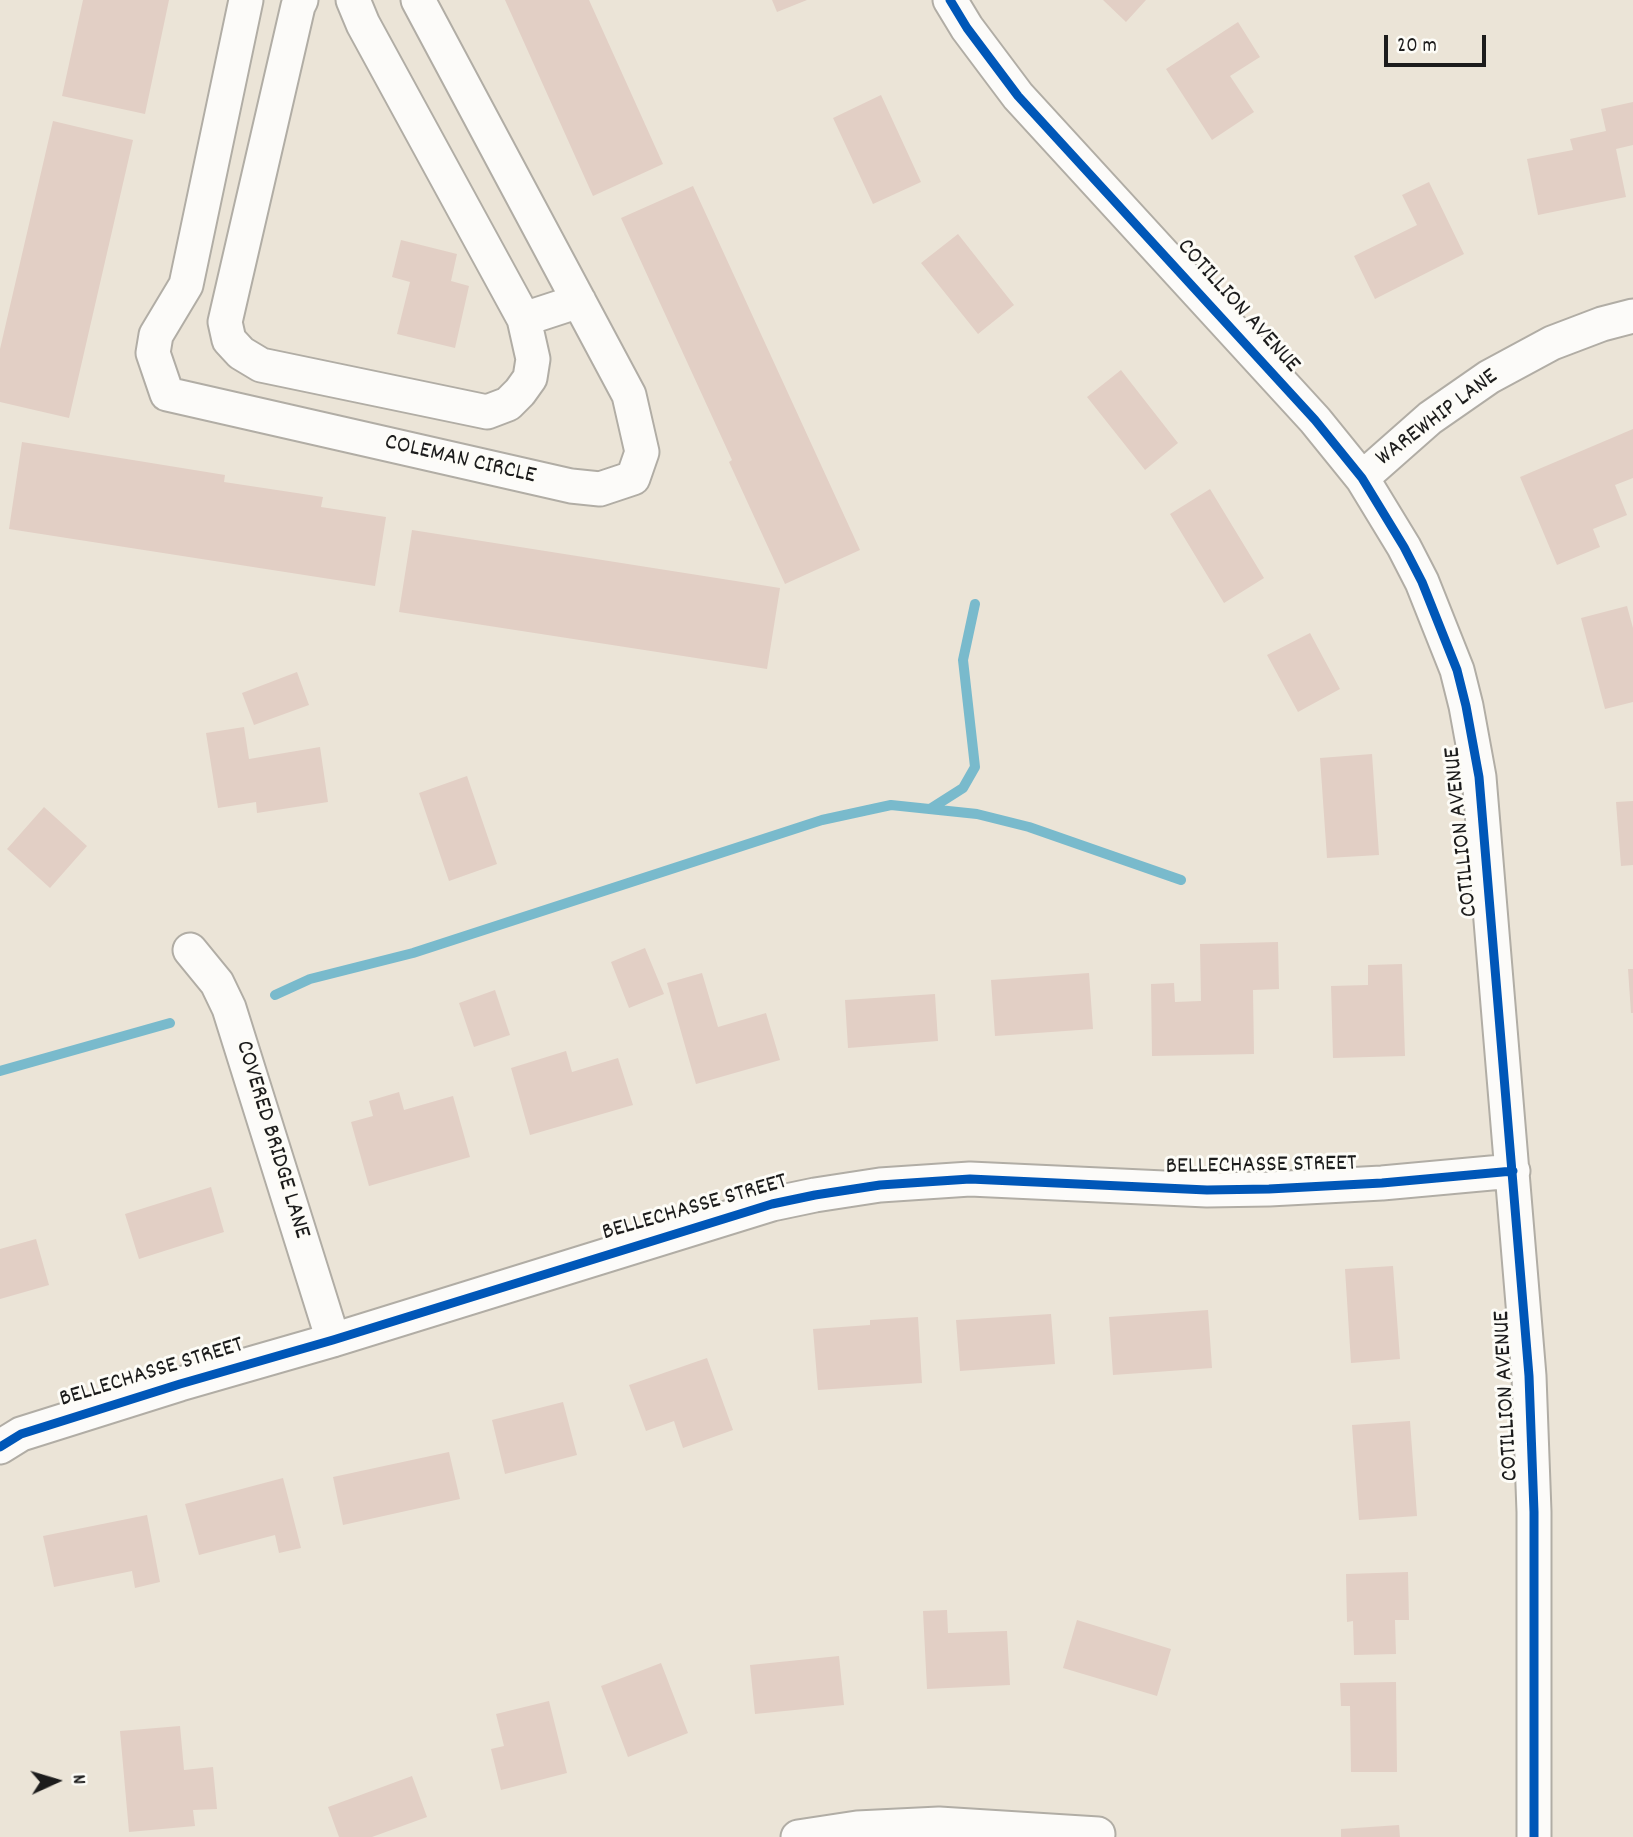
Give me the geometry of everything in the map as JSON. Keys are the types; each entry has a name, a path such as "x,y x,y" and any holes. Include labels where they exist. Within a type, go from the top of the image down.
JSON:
{"street":[{"name":"COLEMAN CIRCLE","path":"246,0 186,285 156,335 153,353 167,394 570,486 600,489 633,478 642,452 629,395 418,0"},
{"path":"301,0 225,322 229,340 241,353 261,365 487,412 508,404 530,378 533,359 524,319 352,0"},
{"name":"COTILLION AVENUE","path":"950,0 967,28 1018,96 1315,420 1362,478 1422,582 1457,670 1479,777 1529,1376 1534,1512 1534,1837"},
{"path":"186,285 234,285"},
{"path":"524,319 579,301"},
{"name":"WAREWHIP LANE","path":"1362,478 1430,418 1489,377 1552,343 1602,324 1633,316"},
{"path":"438,456 456,406"},
{"name":"COVERED BRIDGE LANE","path":"190,950 217,984 229,1008 333,1340"},
{"name":"BELLECHASSE STREET","path":"0,1447 21,1434 180,1384 333,1340 772,1204 815,1195 880,1185 970,1179 1207,1190 1382,1183 1513,1171"},
{"path":"798,1837 857,1828 939,1824 1098,1834"}],"building":[{"path":"83,0 169,0 145,114 62,96"},
{"path":"505,0 589,0 663,164 593,196"},
{"path":"772,0 807,0 777,12"},
{"path":"1103,0 1146,0 1126,22"},
{"path":"1238,22 1260,57 1230,76 1254,112 1212,140 1166,69"},
{"path":"881,95 921,182 873,204 833,118"},
{"path":"1633,102 1633,145 1616,149 1626,197 1538,215 1527,159 1573,150 1570,139 1606,131 1601,109"},
{"path":"53,121 133,140 69,418 0,402 0,349"},
{"path":"1429,182 1464,254 1375,299 1354,256 1417,225 1402,195"},
{"path":"693,186 860,550 785,584 729,462 732,460 621,218"},
{"path":"958,234 1014,305 978,334 921,263"},
{"path":"401,240 457,254 451,281 469,286 455,348 397,334 410,282 392,277"},
{"path":"1121,370 1178,443 1145,470 1087,397"},
{"path":"1633,429 1633,478 1615,485 1627,515 1593,529 1600,547 1557,565 1520,477"},
{"path":"22,442 225,475 224,482 323,497 321,507 386,517 375,586 9,529"},
{"path":"1210,489 1264,578 1224,603 1170,514"},
{"path":"412,530 780,588 767,669 399,612"},
{"path":"1627,606 1633,628 1633,702 1605,709 1581,618"},
{"path":"1310,633 1340,689 1298,712 1267,655"},
{"path":"297,672 309,705 254,725 242,693"},
{"path":"244,727 249,759 320,747 328,802 257,813 256,802 218,808 206,733"},
{"path":"1372,754 1379,855 1327,858 1320,758"},
{"path":"467,776 497,864 449,881 419,793"},
{"path":"1633,801 1633,865 1621,866 1616,802"},
{"path":"44,807 87,846 50,888 7,849"},
{"path":"1278,942 1279,989 1253,990 1254,1054 1152,1056 1151,984 1174,983 1175,1002 1201,1001 1200,944"},
{"path":"645,948 664,994 629,1008 611,962"},
{"path":"1402,964 1405,1056 1333,1058 1331,986 1368,985 1368,965"},
{"path":"1628,969 1633,969 1633,1013 1631,1013"},
{"path":"702,973 718,1027 766,1013 780,1060 696,1084 667,983"},
{"path":"1089,973 1093,1029 995,1036 991,980"},
{"path":"495,990 510,1035 474,1047 459,1003"},
{"path":"935,994 938,1041 848,1048 845,1000"},
{"path":"566,1051 572,1072 618,1058 633,1105 530,1135 511,1068"},
{"path":"399,1092 404,1110 453,1096 470,1157 369,1186 351,1122 373,1116 369,1101"},
{"path":"211,1187 224,1232 139,1259 125,1214"},
{"path":"36,1239 49,1285 0,1299 0,1249"},
{"path":"1393,1266 1400,1359 1351,1363 1345,1269"},
{"path":"1208,1310 1212,1368 1113,1375 1109,1317"},
{"path":"1051,1314 1055,1364 960,1371 956,1320"},
{"path":"918,1317 922,1383 818,1390 813,1329 870,1325 870,1320"},
{"path":"707,1358 733,1430 683,1448 674,1421 646,1431 629,1385"},
{"path":"563,1402 577,1455 505,1474 492,1420"},
{"path":"1410,1421 1417,1516 1359,1520 1352,1425"},
{"path":"449,1452 460,1499 343,1525 333,1477"},
{"path":"283,1478 301,1548 279,1553 275,1535 199,1555 185,1504"},
{"path":"147,1515 160,1582 135,1588 132,1571 54,1587 43,1536"},
{"path":"1408,1572 1409,1620 1395,1620 1396,1654 1354,1655 1353,1621 1347,1622 1346,1574"},
{"path":"947,1610 948,1633 1007,1631 1010,1685 927,1689 923,1611"},
{"path":"1077,1620 1171,1649 1157,1696 1063,1668"},
{"path":"839,1656 844,1705 755,1714 750,1665"},
{"path":"661,1663 688,1733 628,1757 601,1686"},
{"path":"1396,1682 1397,1772 1351,1772 1350,1706 1341,1706 1340,1683"},
{"path":"549,1701 567,1773 501,1790 491,1749 504,1746 496,1714"},
{"path":"180,1726 184,1770 213,1767 217,1809 193,1810 195,1826 129,1832 120,1731"},
{"path":"412,1776 427,1817 372,1837 339,1837 328,1807"},
{"path":"1399,1825 1400,1837 1341,1837 1341,1829"}],"waterway":[{"path":"930,809 963,788 975,767 963,660 975,604"},
{"path":"275,995 310,979 413,953 822,820 891,805 977,814 1029,827 1181,880"},
{"path":"0,1071 170,1023"}],"cycle path":[{"path":"950,0 967,28 1018,96 1315,420 1362,478 1422,582 1457,670 1479,777 1529,1376 1534,1512 1534,1837"},
{"path":"0,1447 21,1434 180,1384 333,1340 772,1204 815,1195 880,1185 970,1179 1207,1190 1382,1183 1513,1171"}]}
